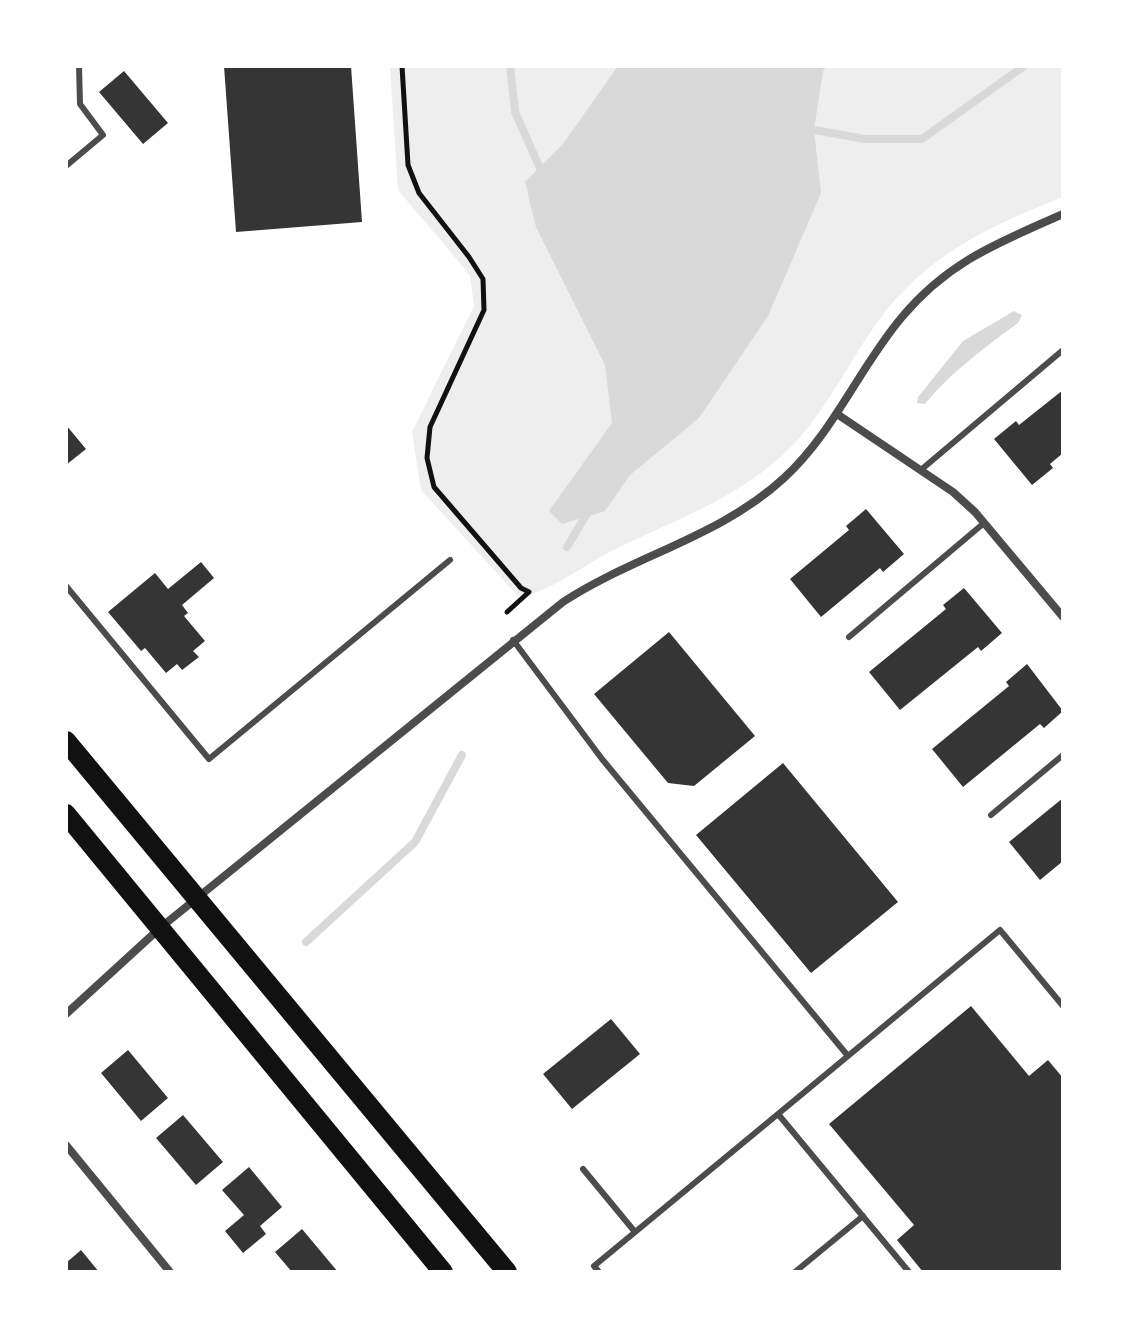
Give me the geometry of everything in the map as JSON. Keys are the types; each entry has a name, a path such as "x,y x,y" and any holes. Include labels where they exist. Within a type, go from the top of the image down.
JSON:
{"main road":[{"path":"66,741 507,1272"},
{"path":"66,814 443,1272"}],"street":[{"path":"66,1014 160,928 513,640 591,584 699,536 758,500 810,451 900,319 943,276 988,246 1063,214"},
{"path":"837,414 953,492 984,523 1063,617"},
{"path":"66,1145 170,1272"}],"lane":[{"path":"66,166 103,135 80,104 79,66"},
{"path":"922,469 1063,350"},
{"path":"849,637 984,523"},
{"path":"66,586 209,759 450,560"},
{"path":"513,640 602,759 848,1056"},
{"path":"991,815 1063,755"},
{"path":"599,1272 594,1266 1000,930 1063,1006"},
{"path":"778,1114 909,1272"},
{"path":"583,1169 635,1232"},
{"path":"795,1272 863,1216"}],"path":[{"path":"402,66 408,165 419,193 483,279 484,310 430,427 427,458 434,487 513,579 529,592 507,612"}],"shaded area":[{"path":"390,66 1063,66 1063,197 1010,219 961,245 917,277 879,320 806,431 752,480 610,552 552,586 518,596 421,490 412,432 474,306 470,275 398,190"},
{"path":"618,66 827,66 823,71 814,130 821,193 768,316 699,418 630,475 605,511 562,524 549,511 612,423 605,365 536,227 525,182 563,144"},
{"path":"1014,311 1022,315 1018,323 957,371 925,404 917,403 918,397 963,341"}],"building":[{"path":"224,66 351,66 362,222 236,232"},
{"path":"124,71 168,123 143,144 99,92"},
{"path":"1063,390 1063,453 1050,464 1053,468 1032,485 994,439 1016,421 1019,425"},
{"path":"66,425 86,449 66,465"},
{"path":"866,509 904,554 883,572 880,568 821,617 790,579 849,530 846,526"},
{"path":"201,562 214,578 182,605 188,613 184,616 205,641 193,651 199,657 182,670 177,664 166,673 145,648 141,651 108,612 155,573 168,589"},
{"path":"964,588 1002,633 981,651 978,647 900,710 869,672 946,609 943,605"},
{"path":"669,632 755,736 694,786 668,783 594,694"},
{"path":"1027,664 1063,711 1044,728 1040,724 963,787 932,749 1009,686 1006,682"},
{"path":"783,763 898,902 811,973 696,835"},
{"path":"1063,798 1063,861 1040,880 1009,842"},
{"path":"971,1006 1029,1076 1048,1060 1063,1078 1063,1272 923,1272 897,1240 914,1225 829,1124"},
{"path":"611,1019 640,1054 572,1109 543,1074"},
{"path":"128,1050 168,1098 141,1121 101,1073"},
{"path":"183,1115 223,1162 196,1185 156,1138"},
{"path":"249,1167 282,1207 260,1226 266,1234 243,1253 225,1231 244,1215 222,1190"},
{"path":"302,1229 338,1272 292,1272 275,1252"},
{"path":"81,1250 99,1272 66,1272 66,1263"}],"waterway":[{"path":"510,66 515,112 543,175"},
{"path":"814,130 865,139 922,139 1024,66"},
{"path":"567,547 589,510"},
{"path":"306,942 415,842 462,755"}]}
